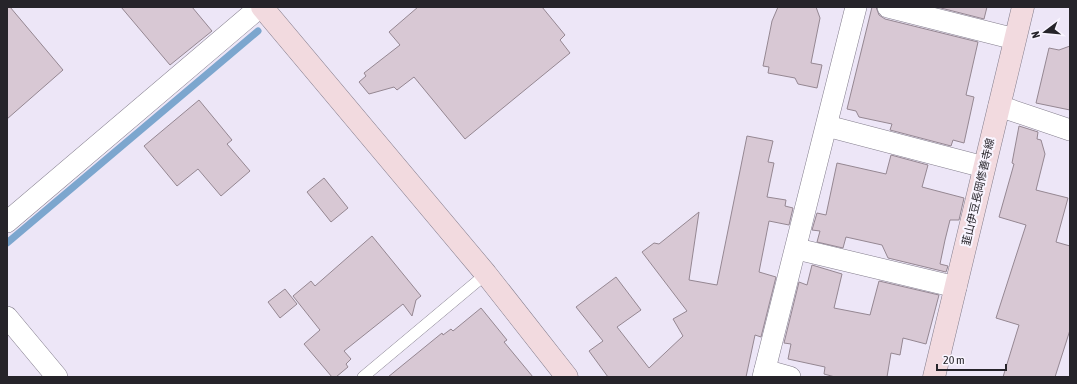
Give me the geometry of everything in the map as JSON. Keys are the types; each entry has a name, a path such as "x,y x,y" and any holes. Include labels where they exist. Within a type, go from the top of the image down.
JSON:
{"street":[{"path":"7,222 261,7 486,274 566,377"},
{"path":"790,377 764,374 797,249 856,7"},
{"path":"888,7 1015,39"},
{"name":"韮山伊豆長岡修善寺線","path":"934,377 1023,7"},
{"path":"999,106 1070,130"},
{"path":"827,126 984,167"},
{"path":"797,249 956,287"},
{"path":"7,317 58,377"}],"lane":[{"path":"363,377 486,274"}],"building":[{"path":"7,7 10,7 63,70 7,119"},
{"path":"121,7 192,7 212,31 170,65"},
{"path":"418,7 542,7 565,35 560,40 570,53 465,139 414,77 397,90 394,87 369,94 359,82 366,76 364,73 400,45 389,32"},
{"path":"778,7 816,7 820,18 811,63 822,65 817,88 798,84 795,78 768,73 769,67 763,66 772,21"},
{"path":"872,7 876,7 879,15 885,19 978,42 966,95 974,97 964,143 953,140 951,146 890,130 892,124 859,117 856,111 847,109"},
{"path":"937,7 987,7 984,19"},
{"path":"1070,46 1070,110 1036,103 1049,48 1059,50"},
{"path":"199,100 232,140 227,144 250,171 221,196 198,169 177,186 144,146"},
{"path":"1019,126 1038,132 1037,139 1041,140 1045,154 1036,190 1068,198 1056,242 1070,246 1070,330 1055,377 1003,377 1019,325 996,318 1026,225 999,217 1014,164 1012,163"},
{"path":"747,136 773,141 768,162 774,163 767,197 786,200 785,206 793,208 789,225 769,221 759,272 776,277 761,337 755,335 746,377 608,377 589,351 603,341 576,307 616,277 641,310 617,327 649,368 683,336 673,319 687,311 642,252 654,243 659,244 699,212 689,280 717,285"},
{"path":"891,155 928,165 922,187 964,198 959,220 950,220 945,240 940,264 948,266 946,272 888,258 882,245 846,237 843,248 817,242 820,231 812,230 817,213 826,215 837,163 886,174"},
{"path":"324,178 348,208 331,222 307,192"},
{"path":"372,236 421,296 416,300 412,316 403,304 344,351 351,359 346,364 348,367 336,377 332,377 304,344 320,330 293,296 311,281 315,286"},
{"path":"812,265 842,274 834,308 870,315 879,281 939,295 926,344 903,338 900,355 891,353 887,377 835,377 824,374 825,367 788,359 791,344 784,343 799,282 807,285"},
{"path":"285,289 297,304 280,318 268,302"},
{"path":"481,308 507,340 504,342 533,377 388,377 442,333 443,335 451,329 453,331"}],"waterway":[{"path":"7,243 258,31"}]}
